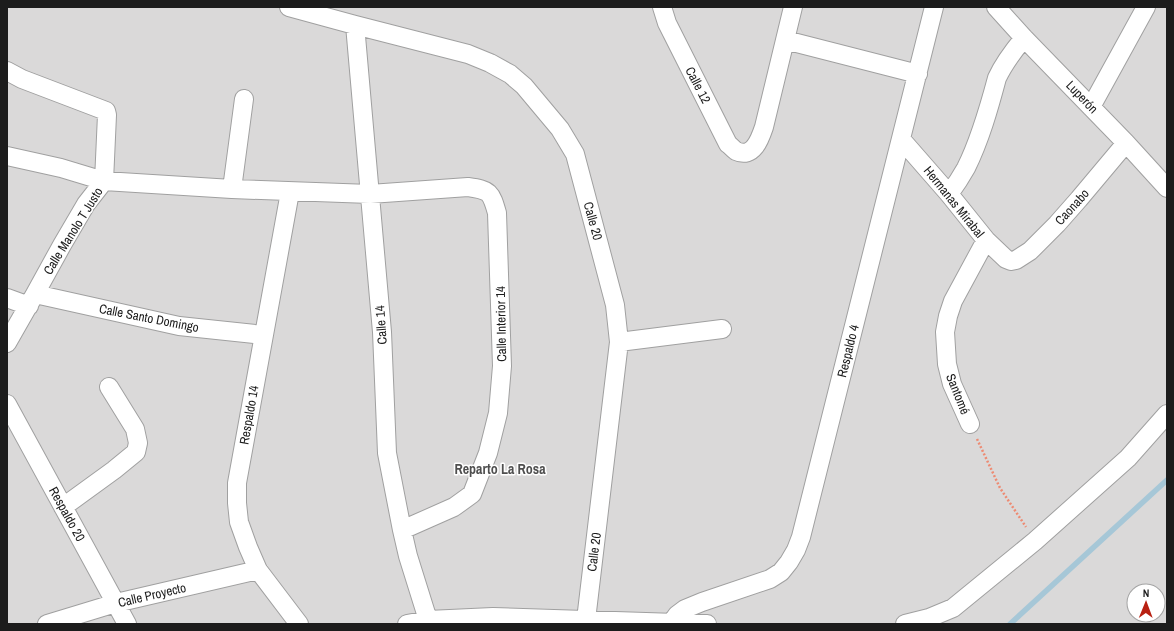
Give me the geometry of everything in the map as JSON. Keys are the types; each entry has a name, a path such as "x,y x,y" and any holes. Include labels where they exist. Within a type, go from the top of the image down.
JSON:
{"street":[{"name":"Calle 20","path":"289,7 468,54 490,63 510,74 524,86 560,129 575,154 615,305 619,342 586,620"},
{"name":"Calle 12","path":"662,7 666,23 728,144 736,151 746,153 754,149 760,140 785,40"},
{"path":"793,7 785,40 918,74"},
{"name":"Respaldo 4","path":"672,622 685,609 770,580 781,572 796,550 801,537 934,7"},
{"name":"Luperón","path":"996,7 1167,188"},
{"path":"1091,107 1146,7"},
{"name":"Calle 14","path":"355,25 382,332 387,453 408,556 428,620"},
{"path":"949,194 970,160 982,128 997,78 1014,50 1024,38"},
{"name":"Calle Manolo T Justo","path":"7,71 22,79 106,111 108,115 104,181 86,204 7,343"},
{"path":"232,189 244,99"},
{"name":"Hermanas Mirabal","path":"901,138 986,240 1006,259 1011,261"},
{"name":"Caonabo","path":"1011,261 1016,260 1030,251 1057,224 1126,143"},
{"name":"Calle Interior 14","path":"7,156 61,168 104,181 290,192 370,194 468,187 484,189 493,198 497,213 502,366 498,413 488,454 472,494 454,507 402,530"},
{"name":"Respaldo 14","path":"290,192 237,483 237,503 239,522 248,548 258,570 299,624"},
{"name":"Santomé","path":"970,424 952,384 947,364 945,332 953,301 986,240"},
{"name":"Calle Santo Domingo","path":"7,298 32,300 179,326 264,335"},
{"path":"619,342 722,329"},
{"path":"63,507 136,452 138,443 135,429 109,387"},
{"name":"Respaldo 20","path":"7,404 127,624"},
{"path":"905,624 929,618 953,608 1035,541 1128,458 1167,414"},
{"name":"Calle Proyecto","path":"47,624 116,603 258,570"},
{"path":"407,624 428,620 493,617 707,624"}],"path":[{"name":"Santomé","path":"970,424 1000,488 1035,541"}],"shaded area":[{"path":"7,7 1167,7 1167,624 7,624"}],"waterway":[{"path":"1010,624 1167,480"}],"district":[{"name":"Reparto La Rosa","path":"500,469"}]}
